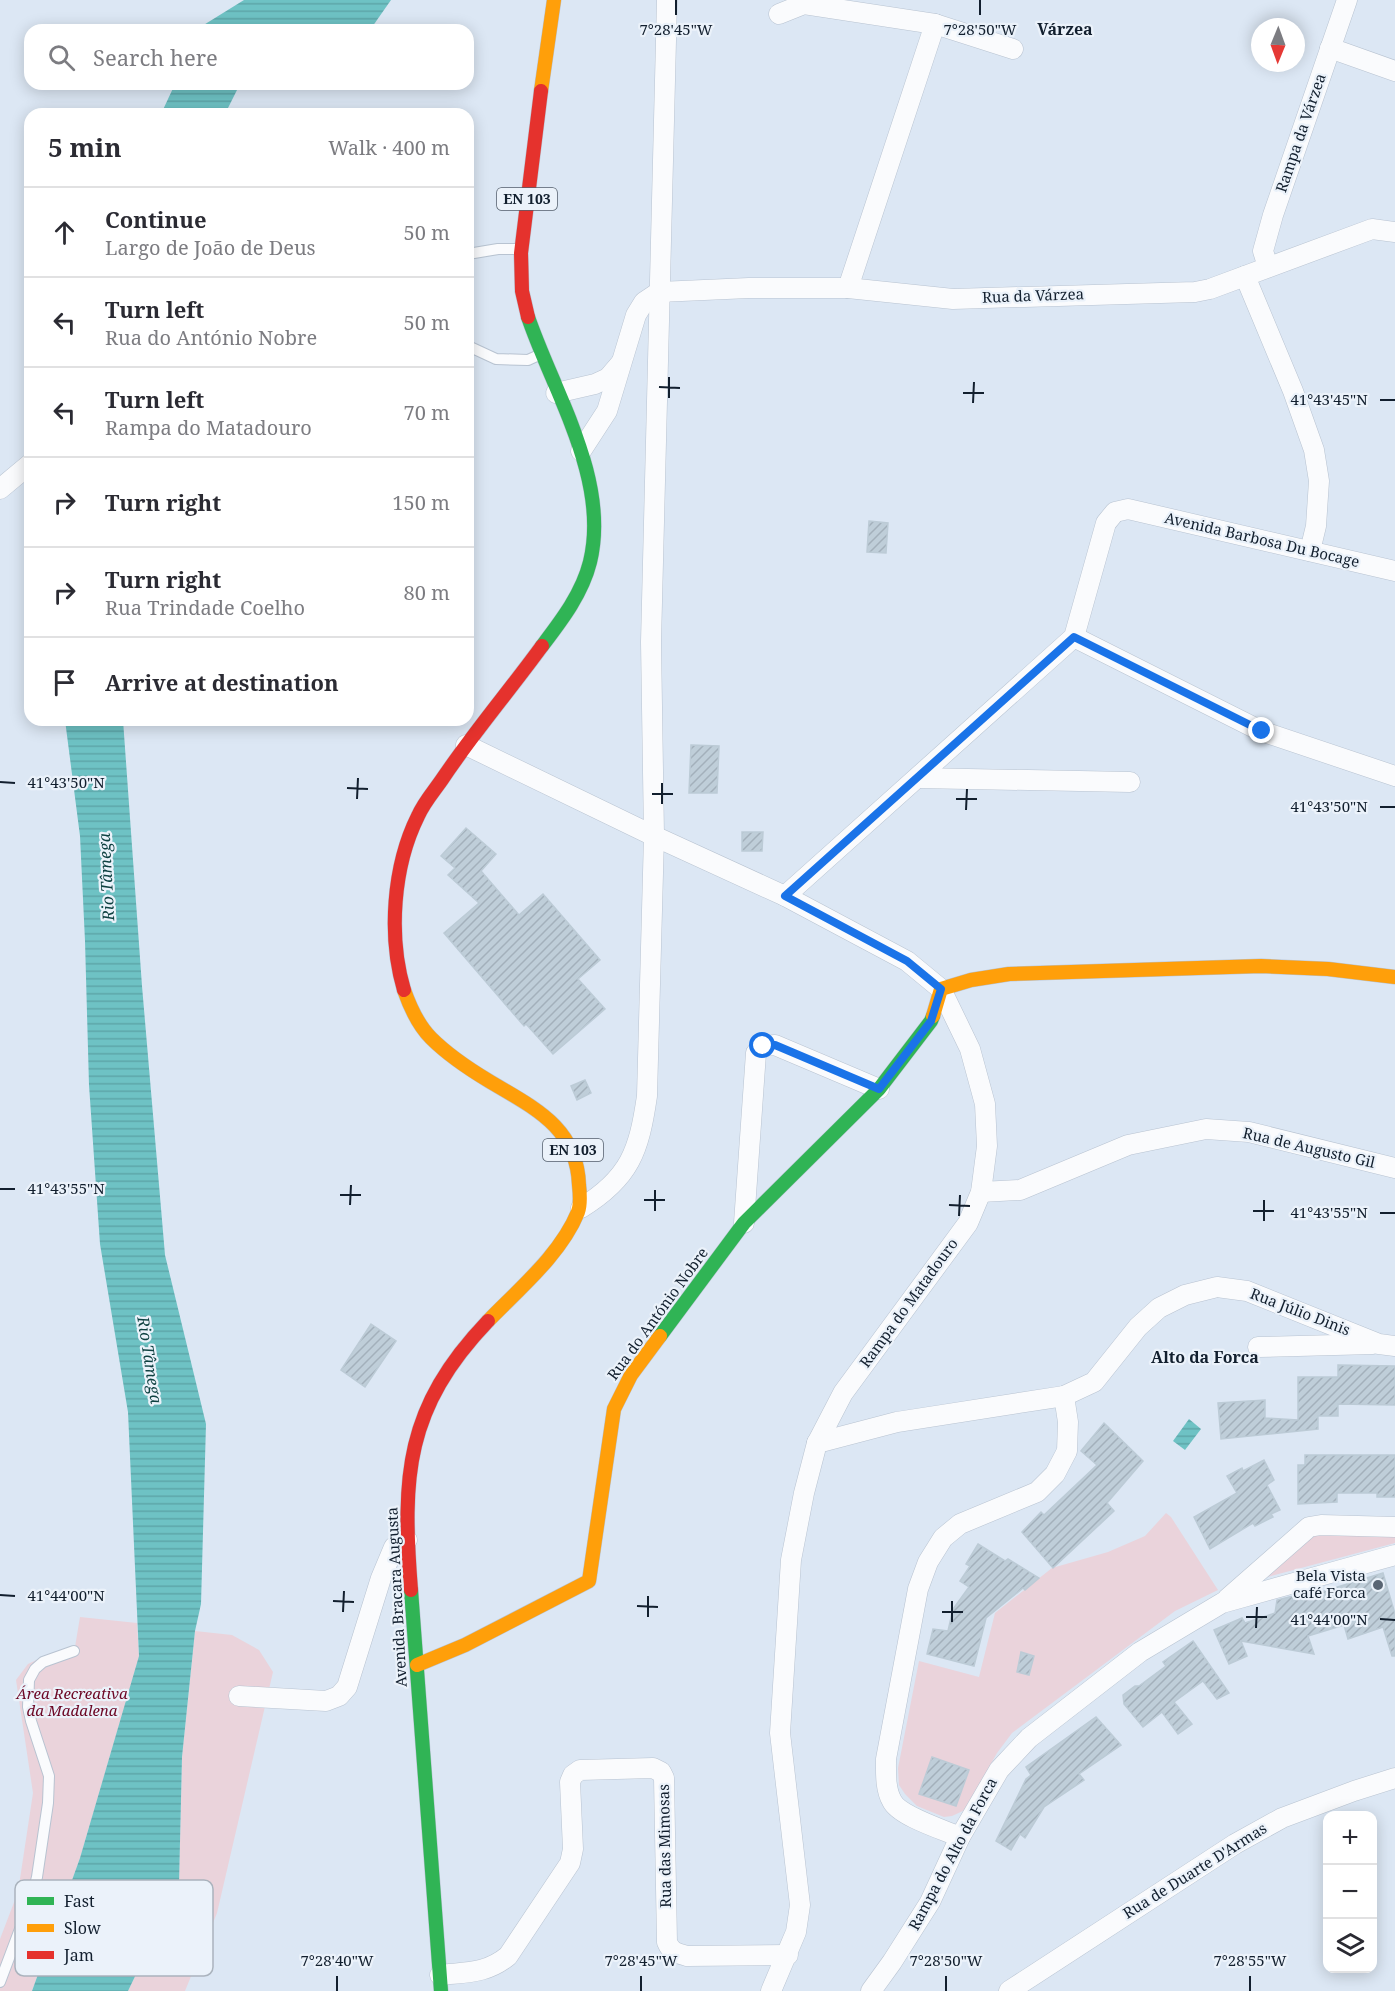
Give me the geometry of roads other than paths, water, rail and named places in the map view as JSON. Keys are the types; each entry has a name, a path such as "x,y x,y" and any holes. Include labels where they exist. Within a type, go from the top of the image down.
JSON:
{"main road":[{"name":"EN 103","path":"554,0 520,249 520,267 525,311 556,393"},
{"name":"Avenida Bracara Augusta","path":"440,1983 432,1836 407,1540 408,1475 418,1428 439,1383 471,1340 556,1251 580,1208 580,1171 570,1141 545,1114 454,1059 424,1031 404,991 397,953 398,900 403,859 418,815 466,745 567,613 580,588 590,560 594,527 592,491 581,451 556,393"},
{"path":"941,989 972,980 1015,974 1177,968 1283,967 1395,977"},
{"name":"Rua do António Nobre","path":"417,1665 465,1645 589,1581 614,1409 631,1375 744,1223 879,1089 931,1021 941,989"}],"street":[{"path":"580,1208 609,1189 620,1178 630,1162 644,1121 649,1073 654,836 651,642 667,0"},
{"name":"Rampa da Várzea","path":"1268,267 1263,251 1273,215 1347,0"},
{"path":"779,14 804,4 935,24 1013,49"},
{"path":"848,288 935,24"},
{"path":"1330,48 1395,71"},
{"name":"Rua da Várzea","path":"659,292 749,288 848,288 953,299 1195,292 1372,229 1395,232"},
{"path":"1245,276 1293,391 1314,450 1319,481 1316,526 1310,551"},
{"path":"581,451 607,411 636,315 644,302 659,292"},
{"path":"556,393 608,378 621,362"},
{"path":"0,489 24,469"},
{"name":"Avenida Barbosa Du Bocage","path":"1074,637 1106,523 1115,512 1128,509 1395,571"},
{"path":"785,896 1074,637 1262,731 1395,776"},
{"name":"Rampa do Matadouro","path":"466,745 654,836 785,896 907,961 941,989 970,1049 985,1104 987,1146 981,1192 968,1223 843,1393 817,1443 804,1493 791,1560 780,1733 800,1905 796,1932 771,1991"},
{"path":"918,778 1130,782"},
{"path":"744,1223 756,1053 763,1046 775,1045 879,1089"},
{"name":"Rua de Augusto Gil","path":"981,1192 1020,1190 1128,1145 1206,1129 1250,1132 1395,1168"},
{"name":"Rua Júlio Dinis","path":"817,1443 897,1422 1064,1396 1094,1382 1138,1327 1159,1308 1185,1295 1217,1287 1247,1291 1387,1345"},
{"path":"1258,1347 1387,1345"},
{"path":"960,1837 904,1813 892,1803 886,1782 886,1758 918,1589 928,1562 943,1538 960,1524 1037,1492 1055,1474 1067,1451 1068,1422 1064,1396"},
{"path":"1222,1603 1309,1527 1321,1525 1395,1527"},
{"path":"240,1696 326,1701 339,1696 347,1687 381,1578 394,1547 407,1540"},
{"name":"Rampa do Alto da Forca","path":"871,1991 930,1902 960,1837 999,1770 1029,1738 1140,1652 1222,1603 1395,1555"},
{"name":"Rua das Mimosas","path":"440,1983 496,1966 508,1956 570,1863 573,1849 570,1782 573,1775 580,1770 653,1768 661,1772 664,1778 667,1942 675,1953 687,1956 788,1955"},
{"name":"Rua de Duarte D'Armas","path":"1009,1991 1235,1844 1281,1818 1395,1778"}],"lane":[{"path":"474,253 498,249 520,249"},
{"path":"474,349 496,359 528,360 542,354"},
{"path":"35,1880 48,1803 49,1776 28,1707 29,1680 34,1669 44,1662 74,1651"},
{"path":"0,1982 15,1940"}],"water":[{"path":"244,0 391,0 374,24 205,24"},
{"path":"172,90 237,90 228,108 164,108"},
{"name":"Rio Tâmega","path":"66,726 123,726 142,986 165,1255 206,1424 201,1604 195,1631 182,1757 179,1880 72,1880 139,1656 128,1412 100,1244 89,1085 80,836"},
{"path":"1189,1419 1201,1429 1185,1450 1173,1441"},
{"path":"37,1976 135,1976 128,1991 32,1991"}],"place":[{"name":"Bela Vista café Forca","path":"1378,1585"}],"district":[{"name":"Várzea","path":"1065,29"},
{"name":"Alto da Forca","path":"1205,1357"}],"park label":[{"name":"Área Recreativa da Madalena","path":"72,1702"}]}
